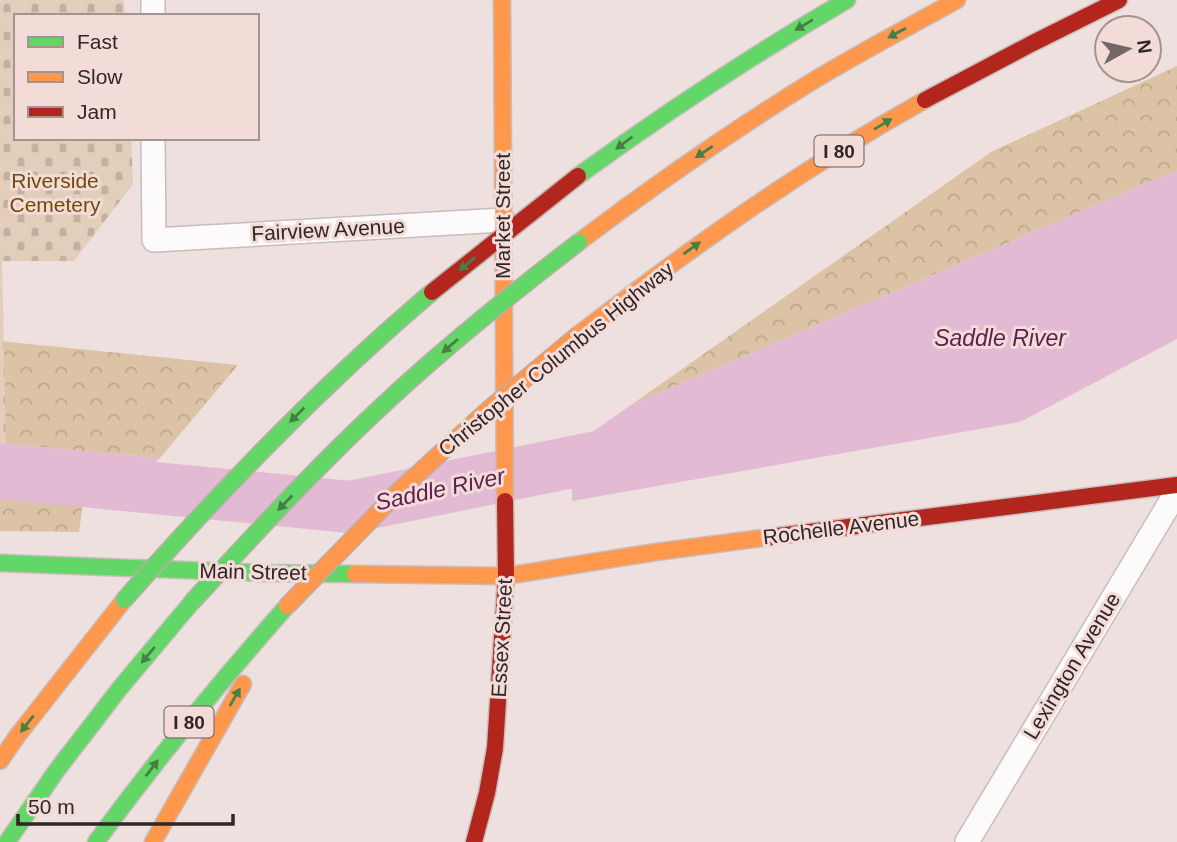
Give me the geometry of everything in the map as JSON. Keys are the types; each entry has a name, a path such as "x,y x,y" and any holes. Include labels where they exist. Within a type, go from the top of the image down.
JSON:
{"main road":[{"name":"Market Street","path":"502,0 504,432"},
{"path":"0,761 124,600 181,535 301,411 363,353 464,266 648,125 761,50 847,0"},
{"path":"7,842 57,770 120,688 192,602 333,453 408,382 488,312 669,175 844,62 957,0"},
{"name":"Christopher Columbus Highway","path":"96,842 168,747 287,606 401,489 488,410 579,334 691,248 778,189 909,108 1119,0"},
{"name":"Essex Street","path":"474,842 495,748 506,576 504,432"},
{"name":"Rochelle Avenue","path":"506,576 656,552 1177,485"},
{"name":"Main Street","path":"0,563 262,573 506,576"},
{"path":"153,842 287,606"},
{"path":"32,695 84,651"}],"street":[{"name":"Fairview Avenue","path":"153,140 153,240 503,220"},
{"name":"Lexington Avenue","path":"967,842 1177,491"}],"green space":[{"name":"Riverside Cemetery","path":"0,0 124,0 125,14 14,14 14,140 131,140 133,184 74,261 2,261 6,444 0,443"},
{"path":"1177,66 1177,170 631,405 991,152 1138,84 1163,84 1163,72"},
{"path":"0,341 238,365 160,458 6,444 0,443"},
{"path":"0,493 84,495 79,532 0,531"}],"water":[{"name":"Saddle River","path":"1177,170 1177,339 1020,422 572,501 572,446 631,405"},
{"path":"0,443 160,458 121,496 0,493"}],"waterway":[{"name":"Saddle River","path":"0,473 350,507 641,448"}],"traffic: fast":[{"path":"578,176 710,85 847,0"},
{"path":"192,602 357,429 429,363 579,242"},
{"path":"124,600 272,440 351,364 432,292"},
{"path":"0,563 355,574"},
{"path":"7,842 57,770 120,688 192,602"},
{"path":"96,842 189,722 287,606"}],"traffic: slow":[{"path":"502,0 505,501"},
{"path":"579,242 692,160 808,84 957,0"},
{"path":"579,334 748,211 834,154 925,100"},
{"path":"287,606 401,489 488,410 579,334"},
{"path":"355,574 506,576 770,537"},
{"path":"0,761 124,600"},
{"path":"153,842 243,684"}],"traffic: jam":[{"path":"925,100 1119,0"},
{"path":"432,292 578,176"},
{"path":"770,537 1177,485"},
{"path":"474,842 495,748 506,576 505,501"}]}
